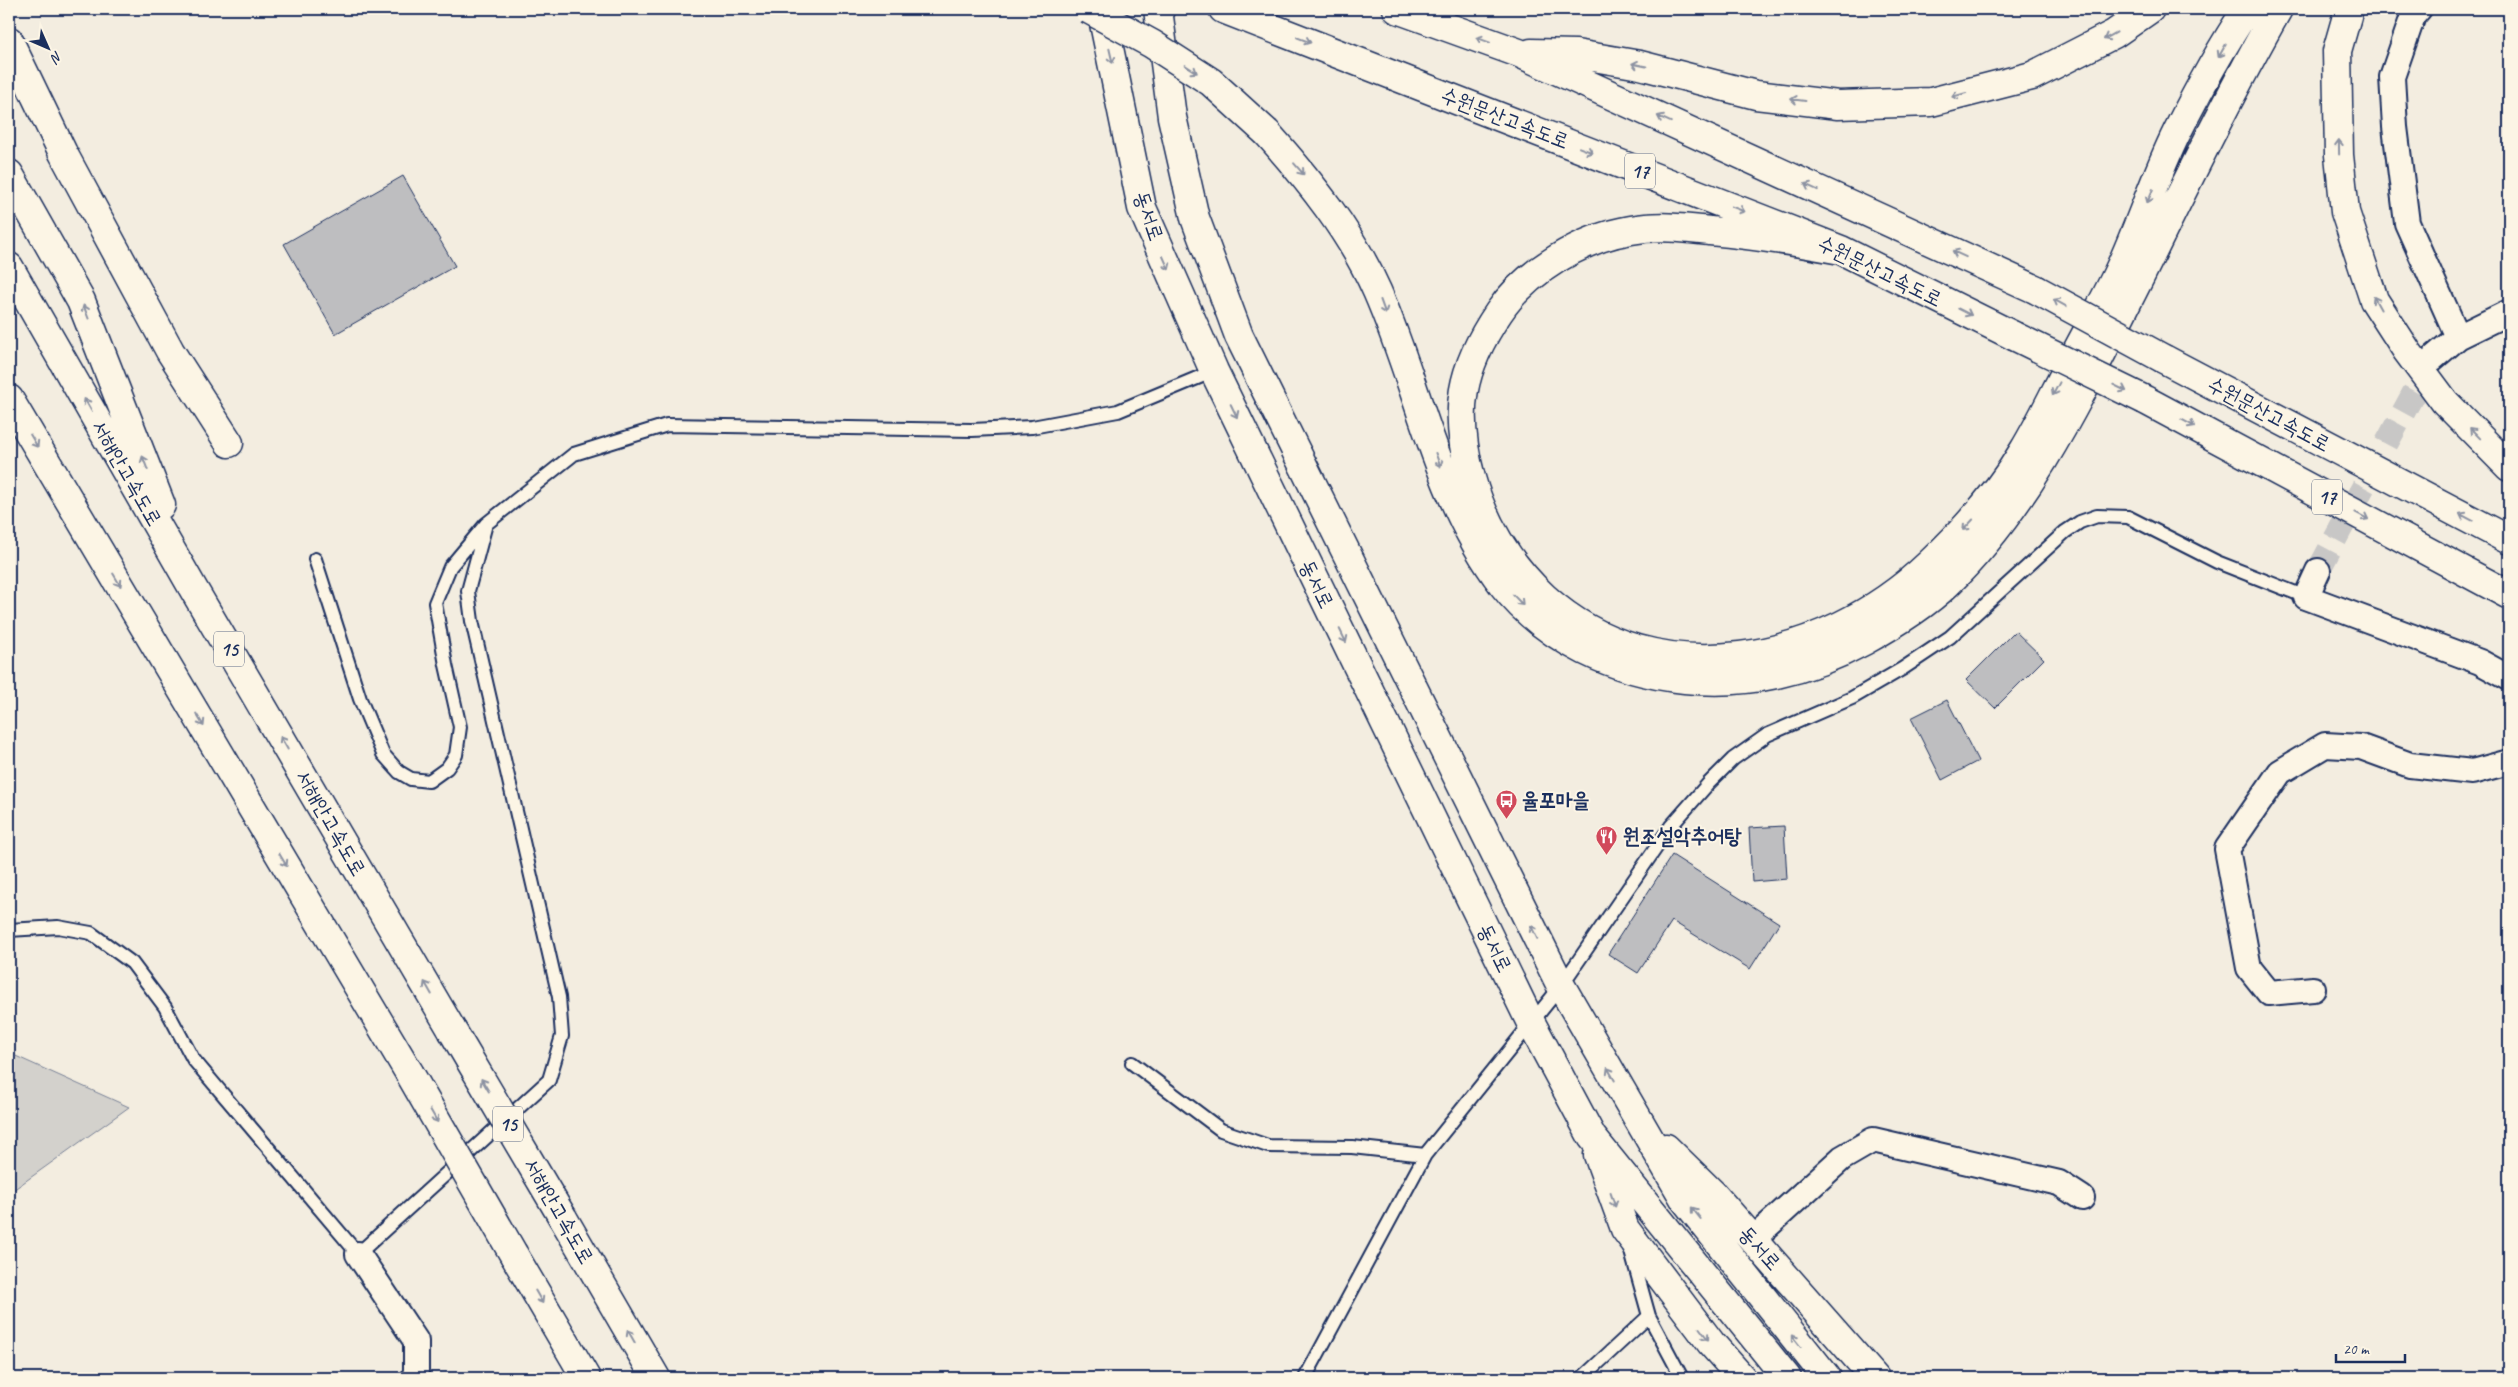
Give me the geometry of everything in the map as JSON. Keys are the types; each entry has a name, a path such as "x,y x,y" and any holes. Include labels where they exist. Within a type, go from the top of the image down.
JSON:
{"main road":[{"path":"1088,9 1152,44 1211,82 1267,133 1305,175 1360,256 1378,292 1449,490 1465,526 1504,587 1547,627 1597,658 1648,675 1700,681 1750,680 1800,669 1825,660 1893,625 1944,587 2004,519 2032,478 2084,388 2236,83 2278,9"},
{"name":"동서로","path":"1101,9 1142,208 1214,371 1530,1021 1592,1137 1625,1229 1710,1343 1742,1378"},
{"name":"동서로","path":"1158,9 1172,116 1195,218 1239,336 1560,986 1685,1200 1827,1378"},
{"name":"수원문산고속도로","path":"1223,9 1841,250 2144,400 2509,594"},
{"name":"수원문산고속도로","path":"1397,9 1519,53 2035,289 2164,360 2509,540"},
{"path":"1519,53 1576,54 1640,65 1756,95 1838,105 1931,102 2032,76 2114,34 2150,9"},
{"path":"1841,250 1729,232 1661,226 1626,230 1594,241 1544,266 1509,298 1481,339 1462,393 1463,448 1479,506 1512,562 1554,605 1588,629 1618,643 1650,653 1688,658 1724,658 1765,653 1804,642 1847,624 1887,599 1923,570 1977,515 2025,449 2118,272 2176,133 2247,9"},
{"path":"2349,9 2337,51 2339,155 2346,212 2374,300 2407,351 2445,402 2509,467"},
{"path":"9,41 62,153 170,351 229,443"},
{"path":"9,174 82,301 194,590"},
{"name":"서해안고속도로","path":"9,267 194,590 564,1218 656,1378"},
{"path":"9,399 410,1074 586,1378"},
{"name":"동서로","path":"1640,1123 1712,1193 1875,1378"},
{"name":"동서로","path":"1592,1137 1788,1378"}],"street":[{"path":"2420,9 2413,16 2392,77 2395,127 2407,223 2458,337"},
{"path":"2432,359 2458,337 2509,312"},
{"path":"2318,571 2306,597 2480,662 2509,678"},
{"path":"2313,988 2268,993 2249,968 2227,849 2280,772 2325,745 2362,747 2410,765 2472,772 2509,762"},
{"path":"1753,1239 1842,1158 1872,1140 2059,1183 2082,1198"},
{"path":"358,1254 416,1341 414,1378"}],"lane":[{"path":"315,559 360,699 383,754 399,772 411,779 429,780 448,768 456,755 460,727 435,603 450,567 486,524 574,454 667,425 972,430 1032,427 1118,411 1214,371"},
{"path":"1305,1378 1425,1155 1530,1021 1560,986 1671,826 1733,759 1767,736 1852,698 1902,669 1950,637 2065,532 2080,522 2097,516 2128,517 2217,562 2306,597"},
{"path":"9,930 58,926 91,933 132,963 165,1007 192,1059 358,1254 549,1080 562,1036 559,997 472,622 468,591 486,524"},
{"path":"1132,1063 1221,1130 1268,1146 1352,1147 1425,1155"},
{"path":"1625,1229 1649,1316 1682,1378"},
{"path":"1582,1378 1649,1316"}],"shaded area":[{"path":"9,1053 129,1107 9,1193"}],"building":[{"path":"403,176 455,266 335,334 284,244"},
{"path":"2015,631 2044,659 1995,708 1966,680"},
{"path":"1947,700 1978,761 1942,780 1911,718"},
{"path":"1784,826 1787,879 1752,882 1749,828"},
{"path":"1672,855 1779,923 1750,969 1672,921 1638,973 1608,954"}],"tunnel":[{"path":"2318,571 2432,359"}],"place":[{"name":"율포마을","path":"1506,819"},
{"name":"원조설악추어탕","path":"1607,855"}]}
